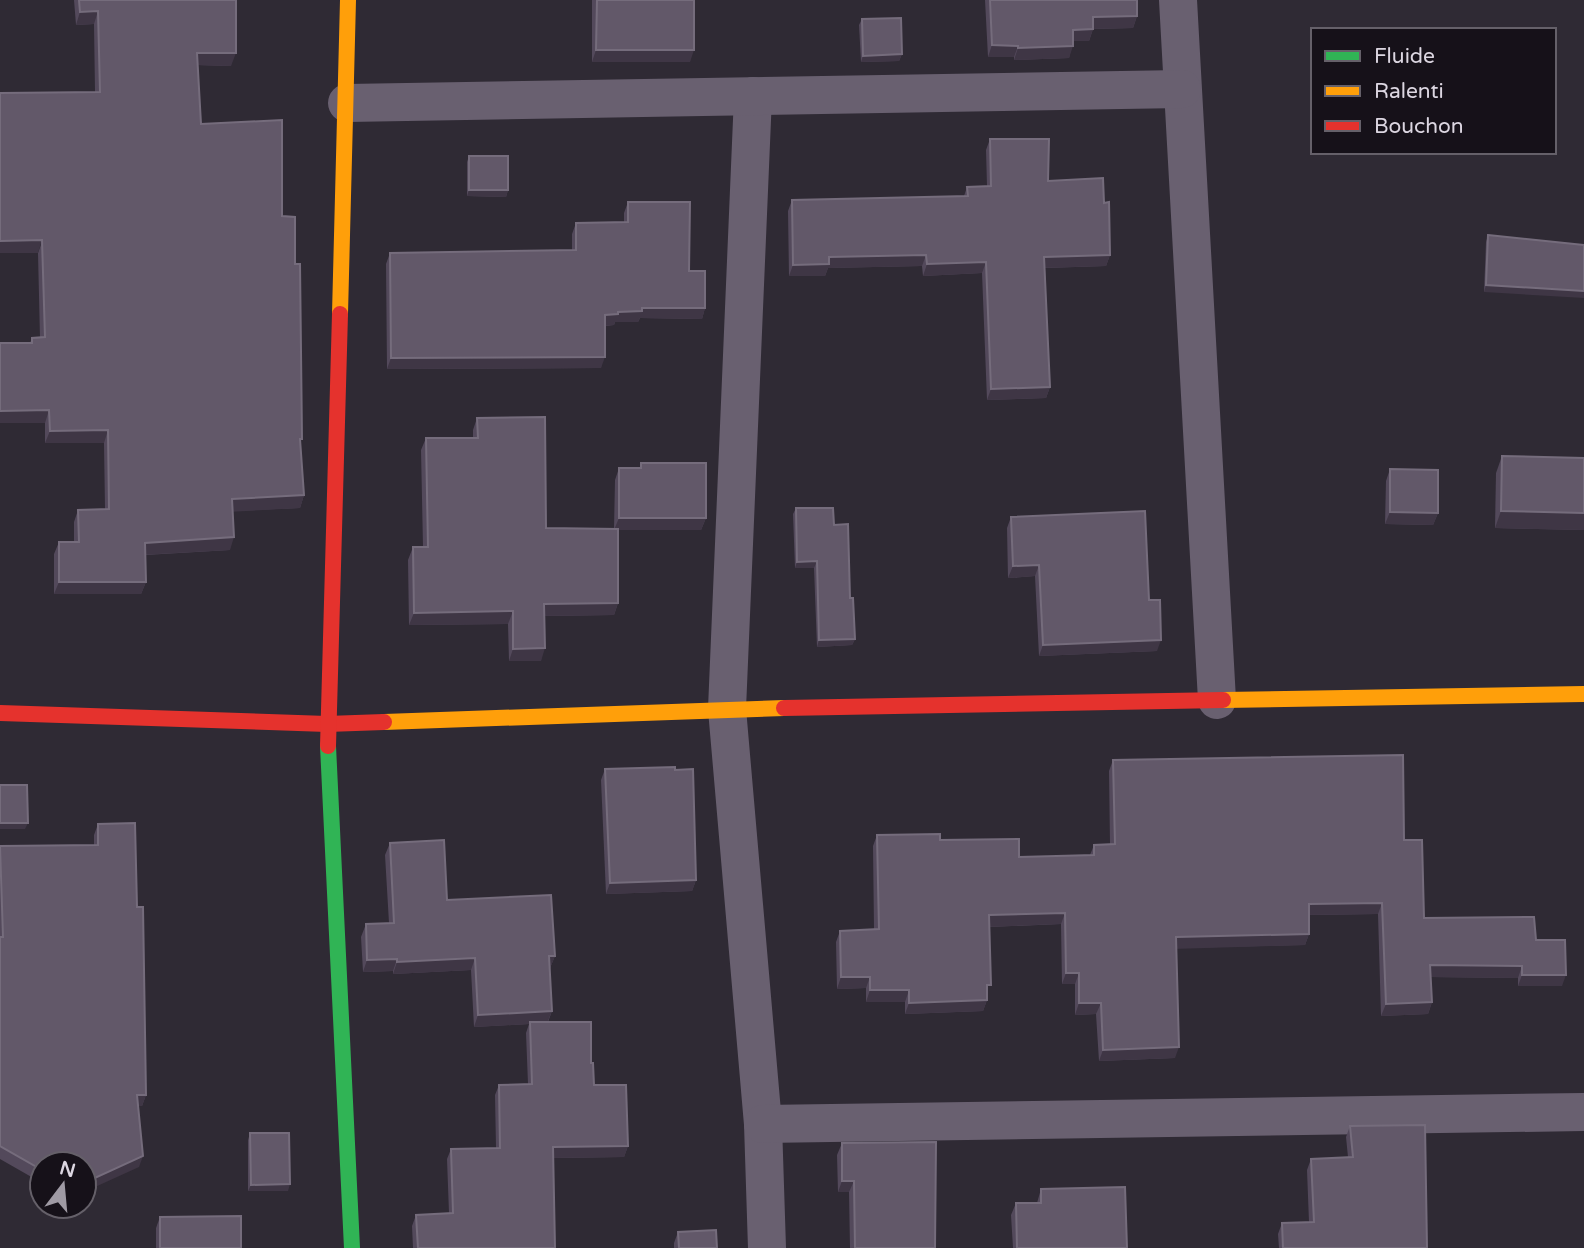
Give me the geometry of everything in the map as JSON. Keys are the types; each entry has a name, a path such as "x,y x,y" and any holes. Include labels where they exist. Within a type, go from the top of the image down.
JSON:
{"street":[{"path":"348,0 327,724 352,1248"},
{"path":"1178,0 1217,700"},
{"path":"347,103 1182,89"},
{"path":"753,96 727,709 763,1124 767,1248"},
{"path":"0,713 327,724 727,709 1584,694"},
{"path":"763,1124 1584,1112"}],"building":[{"path":"79,0 236,0 236,53 197,53 201,124 282,120 282,216 295,217 295,264 300,264 300,439 304,495 232,499 234,537 145,543 146,582 59,582 59,542 79,542 78,510 109,509 108,430 50,431 49,410 0,411 0,343 32,343 32,338 45,337 42,240 0,241 0,93 100,92 98,11 80,12"},
{"path":"597,0 694,0 694,50 596,50"},
{"path":"990,0 1137,0 1137,16 1093,17 1093,29 1073,30 1073,46 1018,48 992,45"},
{"path":"901,18 902,54 863,56 862,19"},
{"path":"990,139 1049,139 1048,181 1103,178 1104,203 1109,202 1110,255 1044,257 1050,387 991,389 986,262 927,264 926,255 829,257 829,264 793,265 792,200 968,196 967,187 991,186"},
{"path":"469,156 508,156 508,190 469,190"},
{"path":"628,202 690,202 689,271 705,271 705,308 642,308 642,311 605,315 605,357 391,358 390,253 576,250 576,223 628,222"},
{"path":"1488,235 1584,245 1584,291 1486,285"},
{"path":"545,417 546,528 618,529 618,603 544,604 545,648 513,649 513,611 414,613 413,547 428,547 426,438 478,438 477,418"},
{"path":"1502,456 1584,458 1584,513 1501,511"},
{"path":"641,463 706,463 706,518 619,518 619,468 641,468"},
{"path":"1390,469 1438,470 1438,513 1390,512"},
{"path":"796,508 833,508 834,525 848,524 850,598 853,598 855,639 819,640 817,561 797,562"},
{"path":"1145,511 1149,600 1160,600 1161,640 1043,645 1039,565 1013,566 1011,517"},
{"path":"1403,755 1404,840 1422,840 1424,918 1534,917 1536,940 1565,940 1566,975 1522,975 1522,966 1430,965 1432,1002 1386,1004 1382,903 1309,904 1309,934 1176,937 1179,1047 1103,1050 1101,1003 1079,1003 1079,973 1066,973 1065,913 989,915 991,985 987,985 987,1000 909,1003 909,990 870,990 870,977 841,977 840,931 879,929 877,835 940,834 940,840 1019,839 1019,857 1094,855 1094,845 1115,844 1113,760"},
{"path":"675,767 675,770 693,769 696,880 610,883 605,769"},
{"path":"0,785 27,785 28,823 0,823"},
{"path":"135,823 137,907 143,907 146,1095 137,1095 143,1156 98,1177 98,1150 28,1150 28,1162 0,1146 0,937 3,937 0,846 98,845 98,824"},
{"path":"444,840 447,900 551,895 555,956 549,956 552,1011 478,1015 475,958 397,962 397,959 367,960 366,924 394,923 390,843"},
{"path":"530,1022 591,1022 594,1085 626,1085 628,1146 553,1147 555,1248 418,1248 416,1215 453,1213 451,1149 500,1148 499,1085 532,1084"},
{"path":"1425,1125 1427,1248 1283,1248 1282,1223 1314,1222 1311,1159 1353,1157 1350,1126"},
{"path":"250,1133 289,1133 290,1184 251,1185"},
{"path":"936,1142 935,1248 855,1248 854,1181 842,1181 842,1143"},
{"path":"1125,1187 1127,1248 1017,1248 1016,1203 1041,1203 1041,1189"},
{"path":"241,1216 241,1248 160,1248 160,1217"},
{"path":"716,1230 717,1248 679,1248 678,1232"}],"traffic: fast":[{"path":"328,746 352,1248"}],"traffic: slow":[{"path":"340,314 348,0"},
{"path":"1223,700 1584,694"},
{"path":"384,722 784,708"}],"traffic: jam":[{"path":"328,746 340,314"},
{"path":"784,708 1223,700"},
{"path":"0,713 327,724 384,722"}]}
